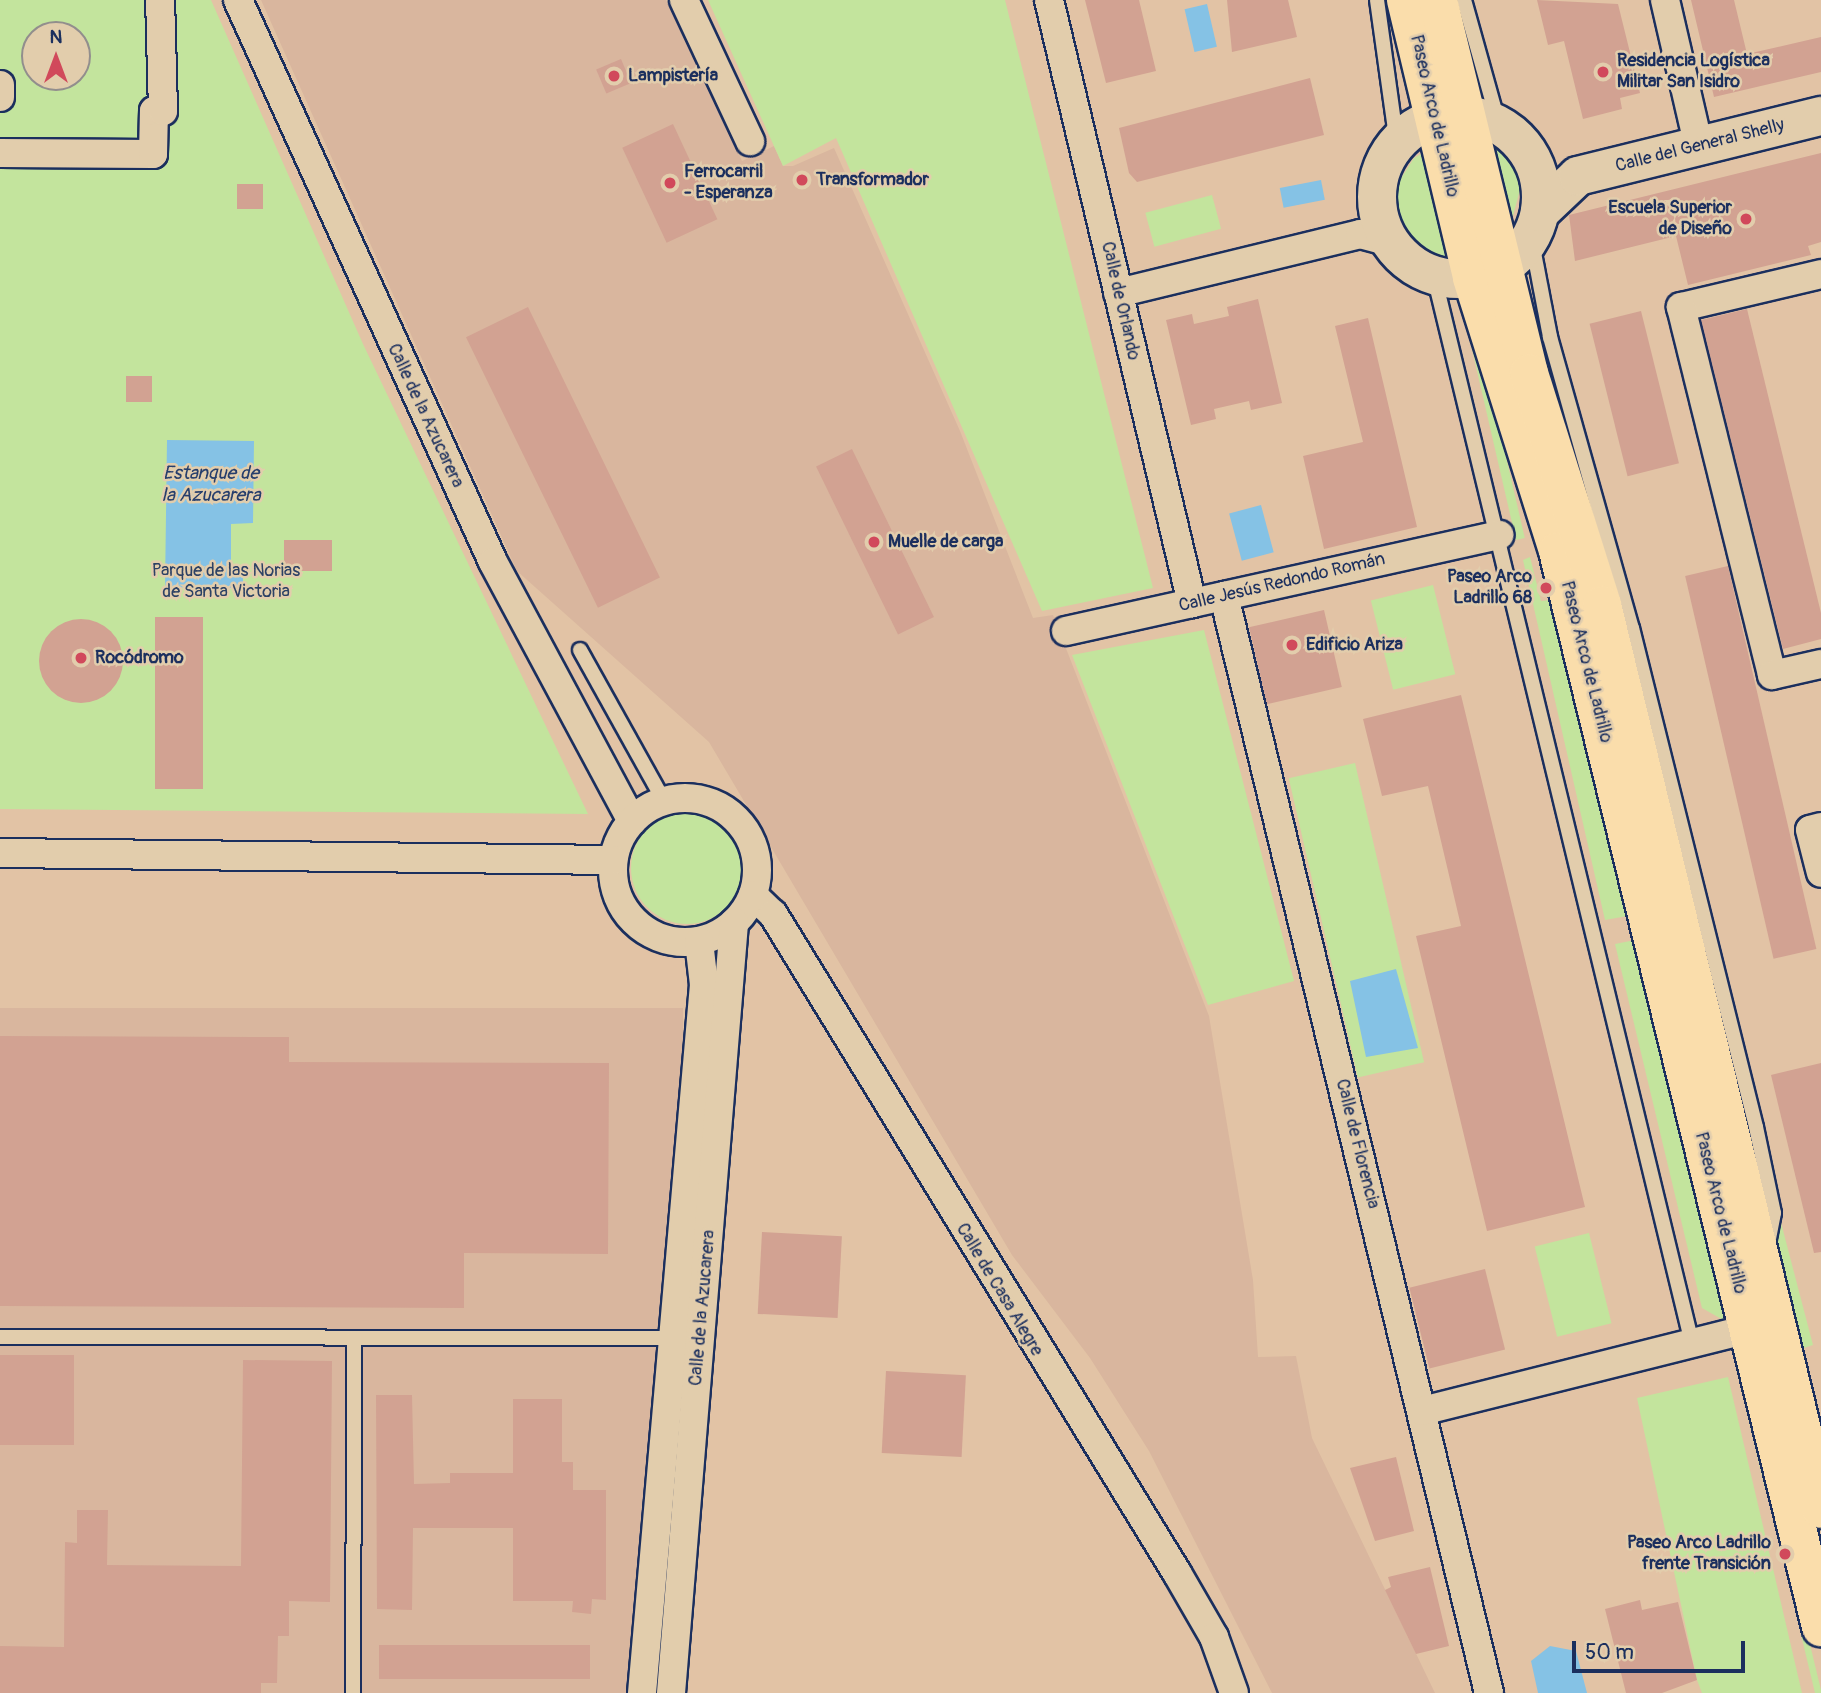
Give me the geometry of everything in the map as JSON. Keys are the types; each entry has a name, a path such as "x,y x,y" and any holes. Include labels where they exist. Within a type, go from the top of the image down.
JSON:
{"main road":[{"name":"Paseo Arco de Ladrillo","path":"1406,0 1467,120"},
{"name":"Paseo Arco de Ladrillo","path":"1438,0 1467,120 1489,272 1748,1329 1816,1568 1821,1627"},
{"name":"Paseo Arco de Ladrillo","path":"1489,272 1529,373 1602,605 1821,1508"}],"street":[{"path":"0,153 153,154 153,111 163,111 160,0"},
{"name":"Calle de la Azucarera","path":"238,0 493,562 632,821"},
{"path":"684,0 750,141"},
{"name":"Calle de Orlando","path":"1049,0 1192,603"},
{"path":"1665,0 1699,147"},
{"path":"0,85 0,97"},
{"name":"Calle del General Shelly","path":"1489,272 1578,176 1821,117"},
{"path":"1489,272 1434,276 1378,230 1377,186 1397,144 1467,120 1530,156 1578,176"},
{"path":"1530,156 1535,224"},
{"path":"1118,293 1378,230"},
{"path":"1821,274 1681,307 1772,676 1821,664"},
{"name":"Calle Jesús Redondo Román","path":"1066,631 1499,536"},
{"name":"Calle de Florencia","path":"1224,596 1489,1693"},
{"path":"664,801 709,802 737,821 754,850 753,895 734,923 699,941 676,942 635,922 618,894 613,860 632,821 664,801"},
{"path":"1821,827 1810,830 1821,873"},
{"path":"0,853 613,860"},
{"name":"Calle de Casa Alegre","path":"753,895 773,914 1177,1573 1214,1637 1234,1693"},
{"name":"Calle de la Azucarera","path":"671,1693 734,923"},
{"name":"Calle de la Azucarera","path":"642,1693 704,985 699,941"},
{"name":"Paseo Arco de Ladrillo","path":"1748,1329 1765,1282"},
{"path":"1422,1411 1748,1329"}],"lane":[{"name":"Paseo Arco de Ladrillo","path":"1377,0 1397,144"},
{"name":"Paseo Arco de Ladrillo","path":"1464,0 1467,120"},
{"name":"Paseo Arco de Ladrillo","path":"1535,224 1550,337 1625,601 1756,1127 1774,1213 1765,1282"},
{"path":"1434,276 1692,1343"},
{"path":"580,650 664,801"},
{"path":"0,1337 673,1338"},
{"path":"353,1693 354,1338"}],"shaded area":[{"path":"261,0 666,0 742,161 774,146 783,166 793,166 834,148 960,431 1033,618 1053,615 1209,1016 1253,1280 1258,1357 1296,1356 1312,1438 1435,1693 1272,1693 1149,1451 1090,1358 1012,1255 709,742 517,571"},
{"path":"0,1008 683,1008 683,1693 0,1693"}],"green space":[{"name":"Parque de las Norias de Santa Victoria","path":"0,0 211,0 363,344 588,814 0,809"},
{"path":"708,0 1005,0 1153,588 1042,611 836,138 783,166"},
{"path":"1492,143 1510,160 1521,186 1510,227"},
{"path":"1428,150 1451,267 1424,258 1398,216 1398,183 1414,158"},
{"path":"1212,195 1221,229 1154,247 1145,213"},
{"path":"1480,344 1525,538 1516,540 1471,346"},
{"path":"1530,557 1541,601 1550,600 1633,915 1605,920 1523,560"},
{"path":"1433,585 1455,674 1393,690 1371,600"},
{"path":"1204,630 1294,981 1208,1005 1072,655"},
{"path":"1355,763 1424,1062 1358,1077 1289,778"},
{"path":"687,812 709,816 727,828 739,846 743,868 739,890 727,908 709,920 687,924 665,920 647,908 635,890 631,868 635,846 647,828 665,816"},
{"path":"1640,939 1732,1317 1725,1321 1702,1308 1615,944"},
{"path":"1779,1215 1813,1345 1804,1348 1784,1310 1774,1271"},
{"path":"1589,1233 1611,1323 1557,1337 1535,1247"},
{"path":"1734,1361 1772,1487 1765,1489"},
{"path":"1728,1377 1802,1693 1702,1693 1697,1680 1637,1398"},
{"path":"1791,1566 1821,1693 1815,1693 1785,1568"}],"water":[{"path":"1207,4 1217,47 1194,52 1185,9"},
{"path":"1321,180 1325,200 1284,208 1280,188"},
{"name":"Estanque de la Azucarera","path":"167,440 254,441 253,523 231,524 231,570 243,571 243,588 165,588"},
{"path":"1261,505 1274,552 1242,561 1229,514"},
{"path":"1396,969 1418,1048 1366,1057 1350,981"},
{"path":"1550,1646 1576,1651 1587,1693 1538,1693 1531,1661"}],"building":[{"path":"1085,0 1139,0 1156,71 1106,83"},
{"path":"1227,0 1288,0 1297,37 1232,52"},
{"name":"Residencia Logística Militar San Isidro","path":"1537,0 1618,4 1640,93 1620,98 1622,109 1583,119 1564,41 1548,45"},
{"path":"1691,0 1734,0 1747,54 1821,37 1821,72 1714,97"},
{"name":"Lampistería","path":"621,59 631,83 606,93 596,70"},
{"path":"1310,78 1324,135 1137,182 1129,173 1119,128"},
{"name":"Ferrocarril - Esperanza","path":"673,124 717,219 667,243 622,148"},
{"name":"Escuela Superior de Diseño","path":"1821,153 1821,242 1808,246 1811,255 1688,285 1676,236 1575,261 1569,215"},
{"path":"237,184 263,184 263,209 237,209"},
{"path":"1258,299 1282,403 1251,410 1249,401 1214,409 1216,419 1191,425 1166,320 1192,314 1194,324 1229,316 1227,307"},
{"path":"528,307 660,578 598,608 466,337"},
{"path":"1747,309 1821,613 1821,639 1783,649 1701,320"},
{"path":"1641,311 1679,463 1628,476 1590,324"},
{"path":"1368,318 1417,527 1324,549 1303,456 1363,442 1335,326"},
{"path":"126,376 152,376 152,402 126,402"},
{"name":"Muelle de carga","path":"852,449 934,617 898,635 816,467"},
{"path":"284,540 332,540 332,571 284,571"},
{"path":"1728,566 1816,949 1774,959 1685,576"},
{"name":"Edificio Ariza","path":"1324,610 1342,687 1267,704 1249,627"},
{"path":"155,617 203,617 203,789 155,789"},
{"name":"Rocódromo","path":"81,619 104,626 116,638 123,661 116,684 104,696 81,703 58,696 46,684 39,661 46,638 58,626"},
{"path":"1461,695 1585,1207 1487,1231 1416,936 1461,926 1428,786 1382,796 1363,719"},
{"path":"0,1036 289,1037 289,1062 609,1063 608,1254 464,1253 464,1308 0,1306"},
{"path":"1821,1063 1821,1252 1814,1253 1771,1075"},
{"path":"762,1232 842,1236 838,1318 758,1314"},
{"path":"1485,1269 1505,1350 1429,1368 1409,1288"},
{"path":"0,1355 74,1355 74,1445 0,1445"},
{"path":"243,1360 332,1361 330,1602 289,1601 289,1636 278,1636 277,1683 261,1683 261,1693 0,1693 0,1646 64,1647 65,1542 77,1543 77,1510 108,1510 107,1565 241,1566"},
{"path":"886,1371 966,1375 962,1457 882,1453"},
{"path":"376,1395 412,1395 414,1484 450,1483 450,1473 513,1473 513,1399 562,1399 562,1462 573,1462 573,1490 606,1490 606,1600 592,1599 591,1614 572,1612 573,1601 513,1601 513,1528 413,1528 412,1610 377,1609"},
{"path":"1396,1457 1414,1531 1375,1541 1350,1468"},
{"path":"1430,1567 1449,1646 1416,1654 1385,1590 1391,1587 1388,1577"},
{"path":"1640,1600 1642,1610 1678,1602 1697,1680 1662,1693 1626,1693 1605,1609"},
{"path":"379,1645 590,1645 590,1679 379,1679"}],"place":[{"name":"Residencia Logística Militar San Isidro","path":"1603,72"},
{"name":"Lampistería","path":"614,76"},
{"name":"Transformador","path":"802,180"},
{"name":"Ferrocarril - Esperanza","path":"670,183"},
{"name":"Escuela Superior de Diseño","path":"1746,219"},
{"name":"Muelle de carga","path":"874,542"},
{"name":"Paseo Arco Ladrillo 68","path":"1546,588"},
{"name":"Edificio Ariza","path":"1292,645"},
{"name":"Rocódromo","path":"81,658"},
{"name":"Paseo Arco Ladrillo frente Transición","path":"1785,1554"}]}
